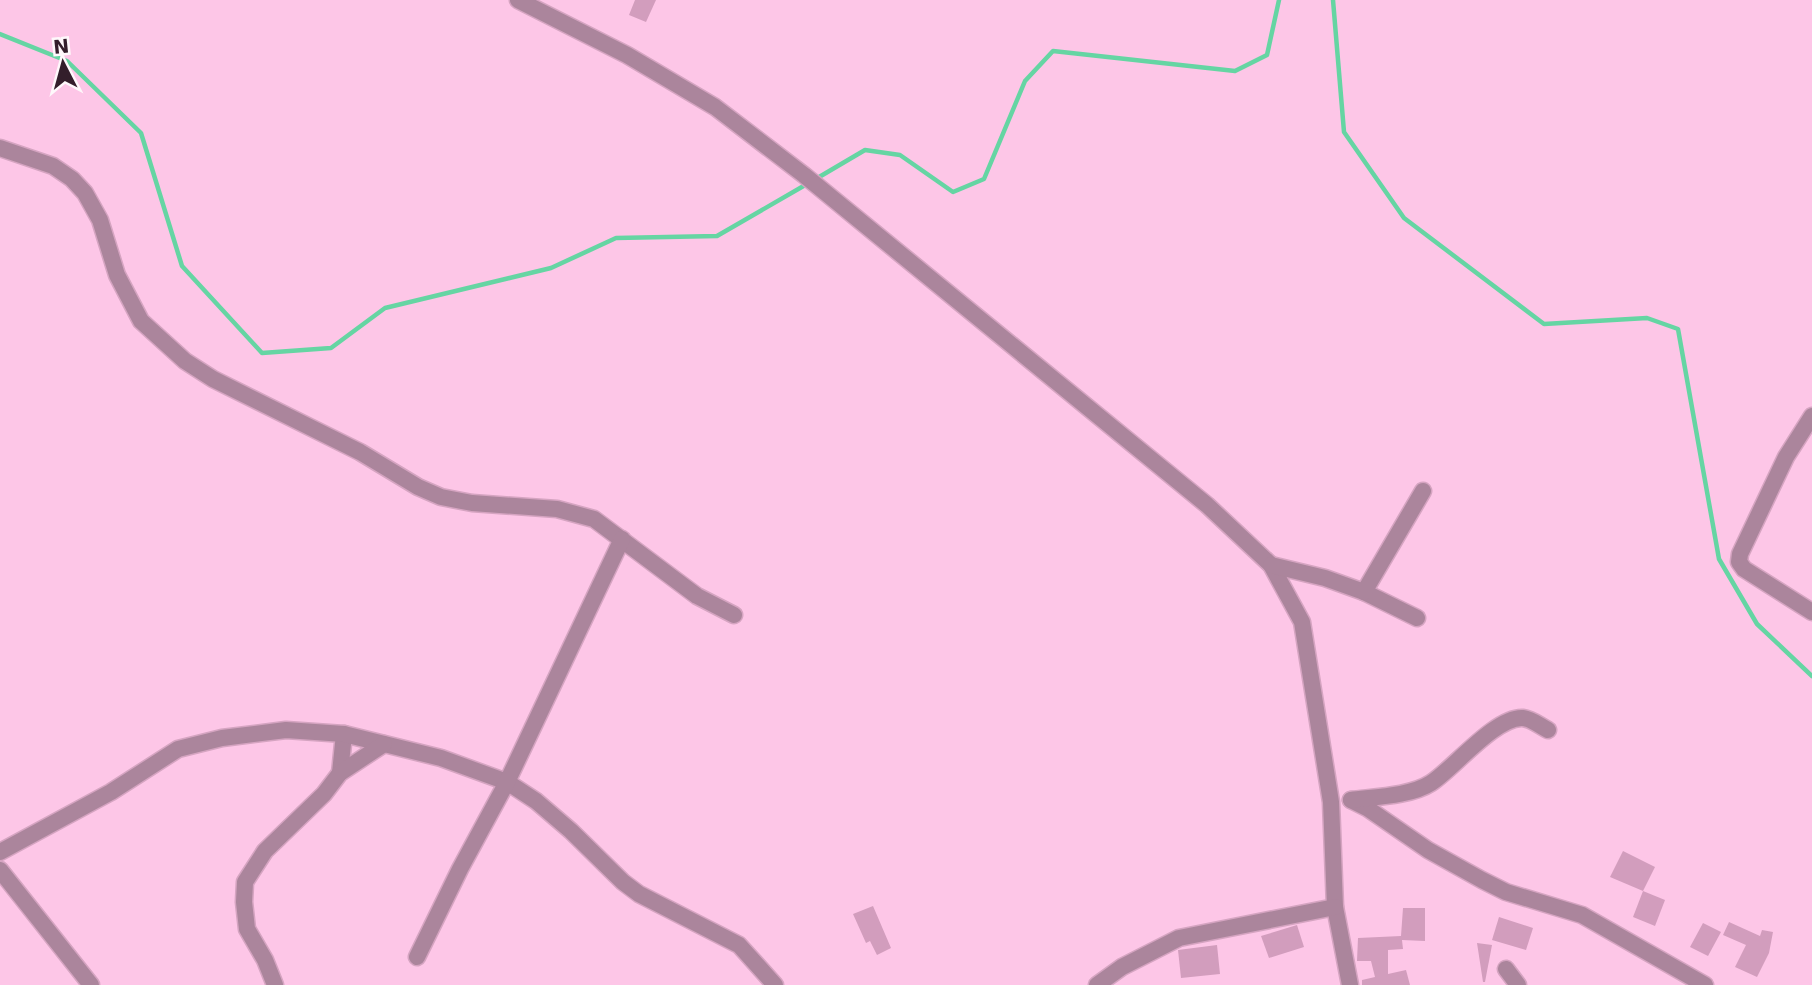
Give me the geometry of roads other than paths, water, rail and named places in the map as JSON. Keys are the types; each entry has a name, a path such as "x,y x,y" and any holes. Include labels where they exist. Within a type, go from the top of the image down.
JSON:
{"street":[{"path":"518,0 544,8 715,107 804,175 1196,496 1271,565 1302,622 1331,802 1335,907 1350,985"},
{"path":"0,148 53,166 72,179 85,193 100,220 117,275 141,321 194,367 441,497 472,503 557,509 594,519 697,596 734,615"},
{"path":"1812,416 1786,457 1740,554 1739,562 1744,569 1812,612"},
{"path":"1364,592 1423,491"},
{"path":"417,957 507,782 622,539"},
{"path":"1271,565 1325,578 1364,592 1417,618"},
{"path":"1331,802 1395,794 1430,784 1487,735 1510,720 1527,719 1548,730"},
{"path":"0,852 111,792 178,749 222,738 286,730 344,734 441,758 507,782 571,831 639,894 739,945 775,985"},
{"path":"340,773 344,734"},
{"path":"275,985 265,960 247,929 245,882 265,851 324,794 340,773 384,744"},
{"path":"1350,800 1367,808 1428,850 1482,880 1506,892 1582,915 1704,985"},
{"path":"0,870 91,985"},
{"path":"1097,985 1122,967 1180,938 1335,907"},
{"path":"1506,969 1518,985"}],"waterway":[{"path":"814,180 865,150 900,155 953,192 984,179 1025,81 1053,51 1235,71 1267,55 1279,0"},
{"path":"1333,0 1344,132 1404,218 1544,324 1647,318 1678,329 1719,559 1757,624 1812,676"},
{"path":"0,34 67,61 141,133 182,266 262,353 331,348 385,308 551,268 616,238 717,236 807,184"}]}
